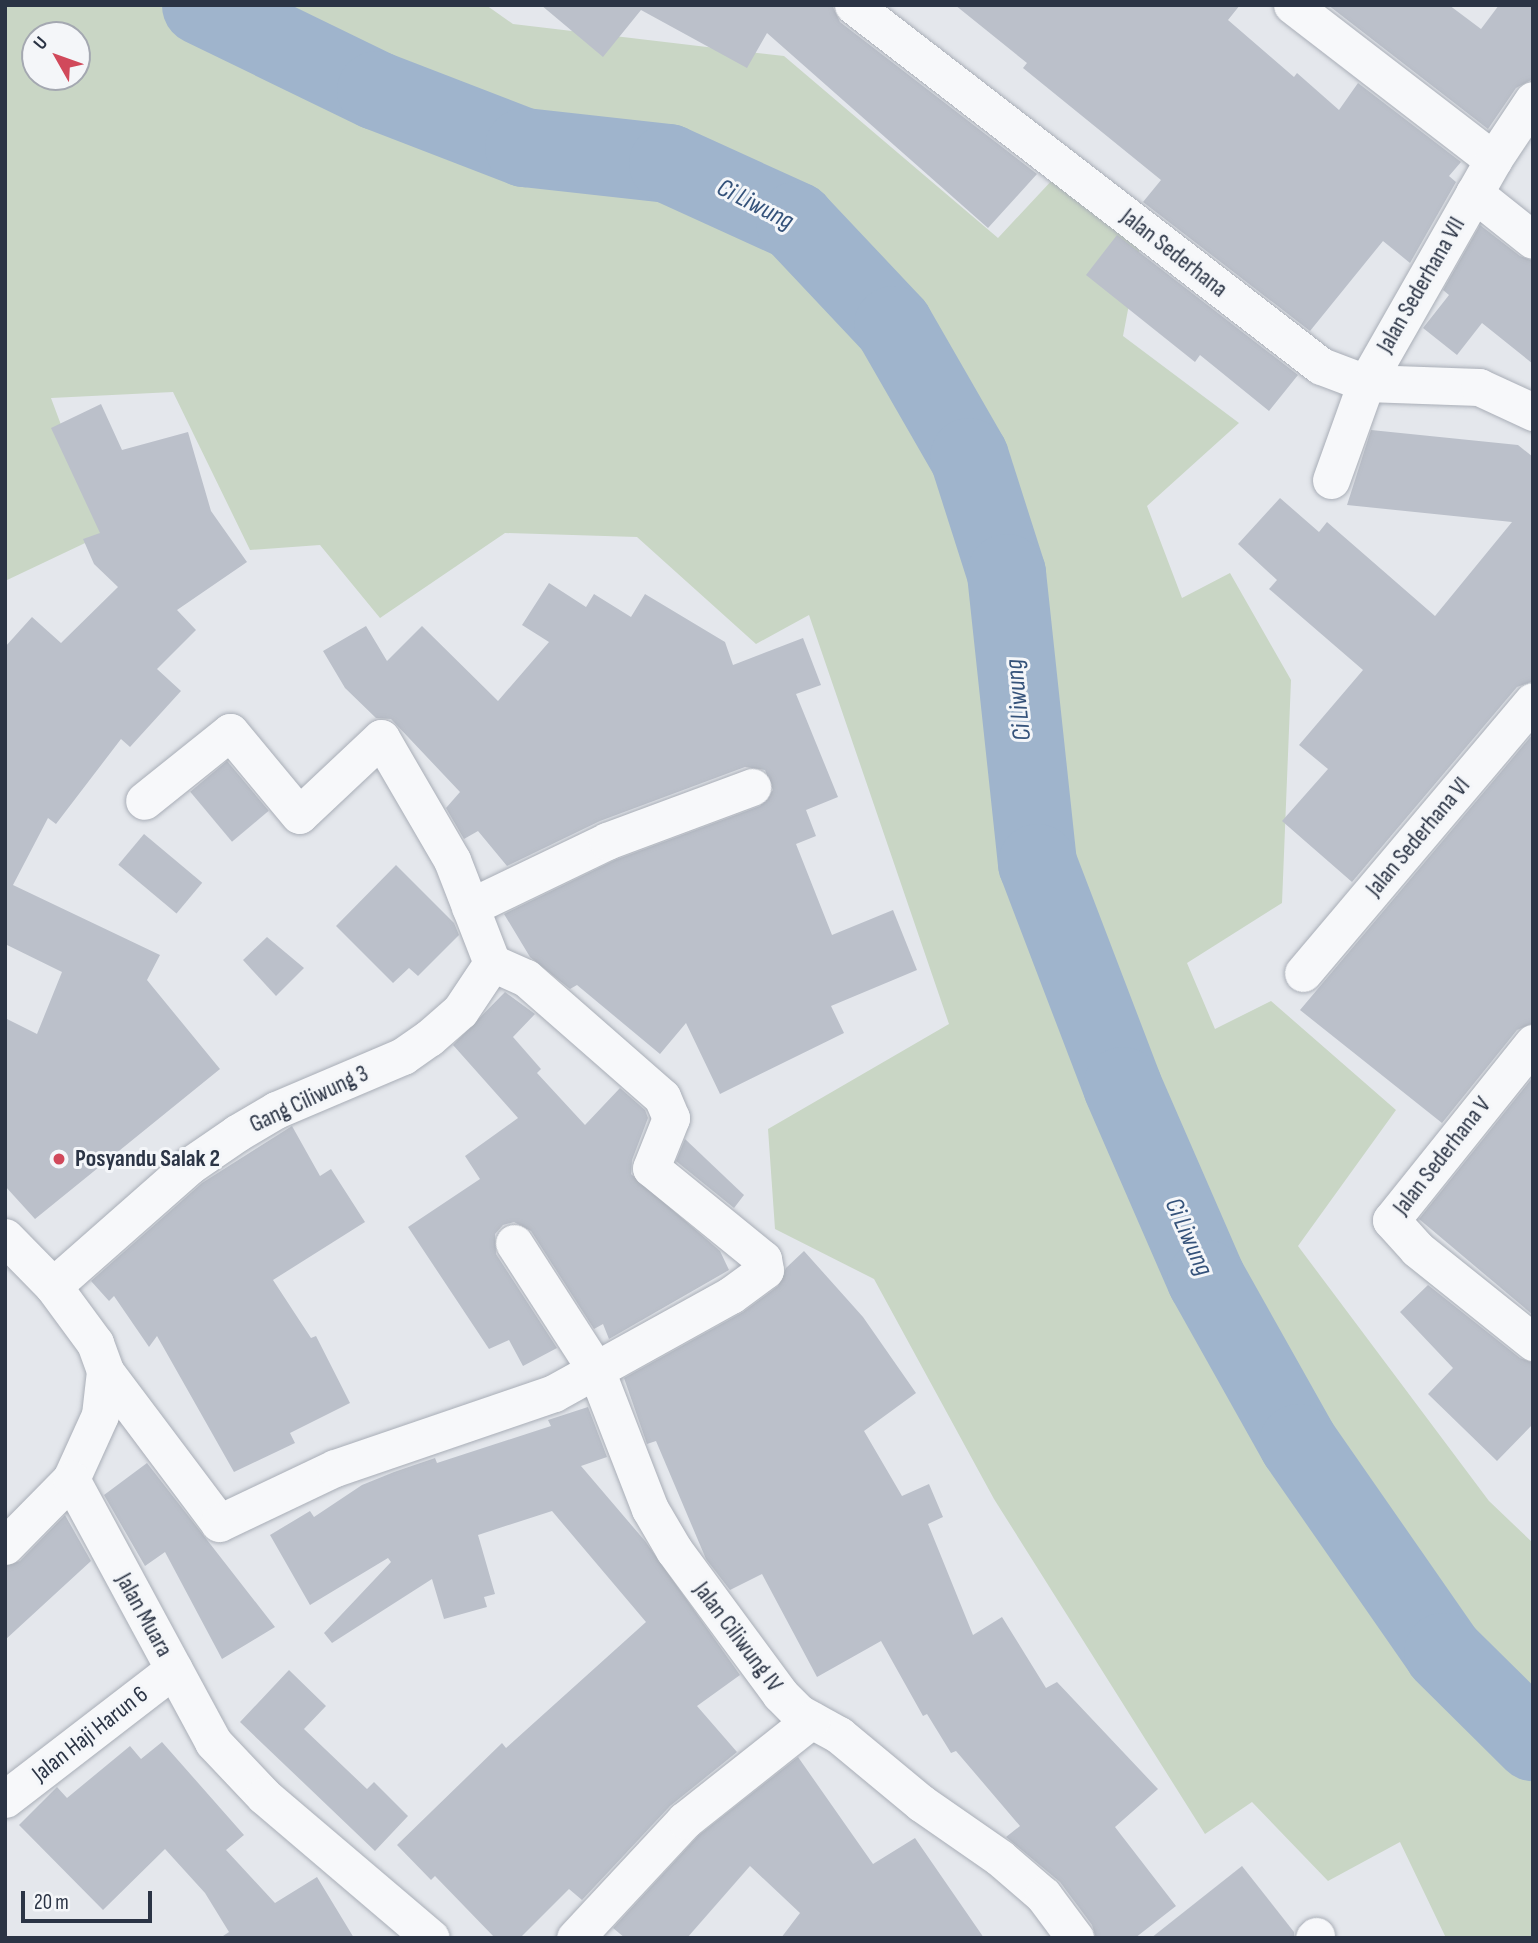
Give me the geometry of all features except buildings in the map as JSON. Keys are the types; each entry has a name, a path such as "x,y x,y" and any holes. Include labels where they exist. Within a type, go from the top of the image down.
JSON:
{"street":[{"name":"Jalan Sederhana","path":"853,5 1321,366 1366,383 1479,387 1533,412"},
{"path":"1292,5 1493,160"},
{"name":"Jalan Sederhana VII","path":"1331,480 1366,383 1493,160 1533,100"},
{"path":"1474,193 1533,240"},
{"name":"Jalan Sederhana VI","path":"1303,972 1533,701"},
{"path":"5,1237 54,1286 96,1343 105,1371 219,1523 335,1468 515,1409 596,1370 758,1279 765,1264 745,1242 651,1168 671,1118 662,1097 526,978 492,963 452,860 381,738 299,815 230,732 144,801"},
{"path":"470,907 607,841 752,787"},
{"name":"Gang Ciliwung 3","path":"54,1286 189,1166 237,1133 276,1110 403,1056 429,1038 460,1011 492,963"},
{"name":"Jalan Sederhana V","path":"1533,1043 1391,1220 1417,1249 1533,1342"},
{"name":"Jalan Ciliwung IV","path":"514,1243 596,1370 650,1509 674,1550 780,1694 811,1720 839,1735 921,1803 1000,1858 1043,1895 1075,1938"},
{"path":"5,1546 71,1479 100,1415 105,1371"},
{"name":"Jalan Muara","path":"71,1479 213,1742 234,1770 431,1938"},
{"name":"Jalan Haji Harun 6","path":"5,1799 174,1669"},
{"path":"575,1938 685,1821 811,1720"}],"green space":[{"path":"5,5 486,5 513,24 784,56 998,238 1055,177 1143,231 1123,336 1239,423 1147,506 1182,598 1230,573 1291,680 1282,903 1187,963 1215,1029 1271,1001 1396,1110 1298,1246 1489,1501 1533,1543 1533,1938 1446,1938 1400,1842 1328,1881 1252,1802 1205,1834 994,1499 874,1279 775,1229 768,1129 949,1024 809,615 756,644 637,537 505,533 380,618 320,545 250,550 173,392 51,398 102,535 5,581"}],"waterway":[{"name":"Ci Liwung","path":"201,5 376,90 524,147 668,163 795,221 893,325 969,457 1006,573 1037,863 1122,1086 1206,1279 1298,1443 1443,1652 1533,1741"}],"place":[{"name":"Posyandu Salak 2","path":"59,1159"}]}
